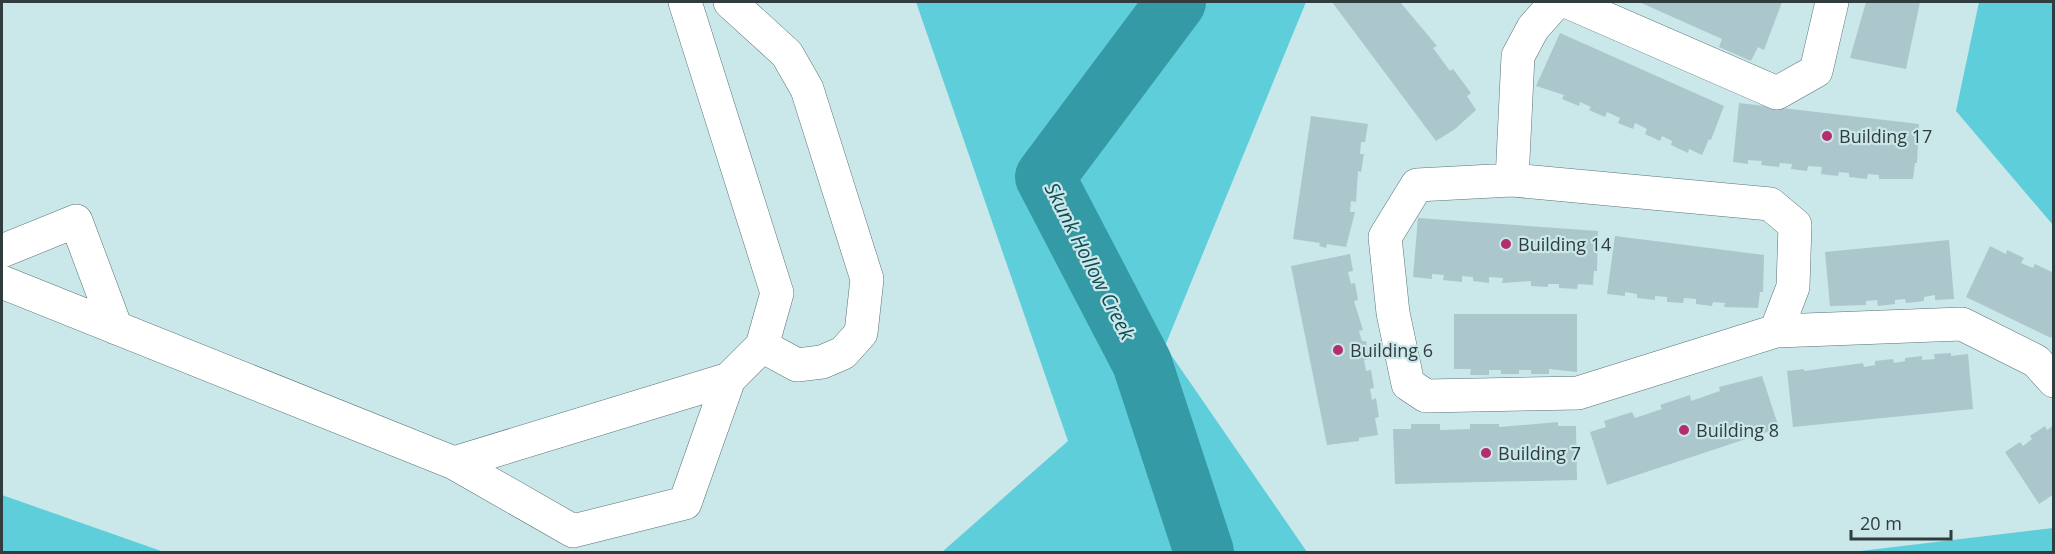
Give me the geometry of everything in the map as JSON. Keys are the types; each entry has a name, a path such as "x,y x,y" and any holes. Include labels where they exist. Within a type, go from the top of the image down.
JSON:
{"street":[{"path":"2,282 454,463 573,531 685,504 729,379 762,346 777,293 685,2"},
{"path":"730,2 788,54 807,89 867,279 861,333 843,353 822,363 797,365 762,346"},
{"path":"1512,180 1518,56 1533,28 1556,2"},
{"path":"1568,2 1777,93 1816,71 1832,2"},
{"path":"1776,330 1793,287 1795,225 1770,204 1512,180 1417,185 1385,237 1394,313 1408,384 1426,396 1578,393 1776,330 1962,324 2036,361 2054,381"},
{"path":"2,251 76,221 116,328"},
{"path":"454,463 729,379"}],"shaded area":[{"path":"916,2 1306,2 1165,346 1307,552 942,552 1068,441"},
{"path":"1979,2 2053,2 2053,225 1956,111"},
{"path":"2,495 164,552 2,552"},
{"path":"2053,528 2053,552 1852,552"}],"building":[{"path":"1332,2 1400,2 1437,46 1433,48 1450,71 1453,69 1471,93 1467,96 1476,110 1455,129 1436,141"},
{"path":"1639,2 1782,2 1764,50 1758,47 1751,61 1719,47 1722,39"},
{"path":"1866,2 1920,2 1906,69 1850,58"},
{"path":"1560,33 1724,106 1711,140 1709,139 1702,155 1689,149 1688,153 1671,145 1672,141 1662,136 1660,141 1645,134 1647,129 1635,123 1633,129 1618,123 1620,118 1607,112 1605,117 1589,110 1591,107 1580,102 1579,106 1562,99 1564,95 1536,86"},
{"name":"Building 17","path":"1739,103 1919,124 1917,163 1915,163 1913,179 1879,179 1879,175 1868,174 1867,179 1849,177 1849,173 1839,172 1838,176 1821,174 1822,167 1808,166 1807,171 1791,169 1792,164 1780,163 1779,167 1761,165 1762,161 1748,160 1748,164 1733,162"},
{"path":"1311,116 1368,124 1365,142 1361,142 1360,154 1364,154 1361,172 1358,171 1356,202 1351,201 1350,212 1355,212 1346,247 1327,244 1326,248 1319,246 1320,243 1293,239"},
{"name":"Building 14","path":"1418,218 1598,231 1597,271 1594,271 1593,285 1578,284 1577,289 1559,288 1559,284 1548,284 1548,287 1531,286 1531,281 1502,283 1503,278 1489,277 1489,283 1473,281 1473,277 1462,276 1462,282 1443,280 1444,275 1432,274 1432,279 1413,277"},
{"path":"1615,236 1764,255 1763,292 1760,292 1758,308 1724,307 1725,303 1713,302 1712,306 1696,304 1696,299 1684,298 1683,303 1667,302 1667,297 1655,296 1655,300 1637,298 1637,294 1625,292 1625,296 1607,294"},
{"path":"1949,240 1954,299 1935,300 1935,295 1924,297 1924,301 1906,303 1905,299 1895,300 1895,304 1878,306 1877,300 1866,301 1866,305 1830,306 1825,252"},
{"path":"1990,246 2006,254 2007,250 2024,258 2021,263 2033,268 2035,264 2052,272 2054,333 2051,338 1966,297"},
{"name":"Building 6","path":"1350,254 1353,271 1348,272 1351,284 1355,283 1358,300 1354,301 1363,330 1359,331 1362,341 1366,341 1369,359 1364,360 1366,371 1371,370 1374,388 1370,389 1372,400 1376,398 1379,417 1375,418 1378,435 1359,438 1359,441 1327,445 1291,266"},
{"path":"1454,314 1577,314 1577,372 1549,369 1549,374 1531,374 1531,370 1519,370 1519,374 1501,374 1501,370 1489,370 1489,375 1470,375 1471,369 1454,369"},
{"path":"1951,353 1951,356 1968,354 1973,409 1793,427 1787,371 1863,363 1864,367 1875,365 1875,361 1893,359 1894,363 1905,361 1905,358 1922,356 1922,360 1935,359 1934,354"},
{"name":"Building 8","path":"1762,376 1779,428 1607,485 1590,432 1606,427 1604,421 1632,412 1635,418 1662,409 1660,405 1690,395 1691,401 1720,391 1719,387"},
{"name":"Building 7","path":"1558,422 1558,426 1576,426 1577,480 1395,484 1393,429 1411,429 1411,424 1440,424 1440,430 1470,429 1470,424 1499,424 1499,427"},
{"path":"2054,425 2054,494 2039,504 2005,452 2020,442 2023,446 2032,439 2030,436 2045,426 2047,430"}],"waterway":[{"name":"Skunk Hollow Creek","path":"1176,2 1045,177 1142,363 1204,552"}],"place":[{"name":"Building 17","path":"1827,136"},
{"name":"Building 14","path":"1506,244"},
{"name":"Building 6","path":"1338,350"},
{"name":"Building 8","path":"1684,430"},
{"name":"Building 7","path":"1486,453"}]}
